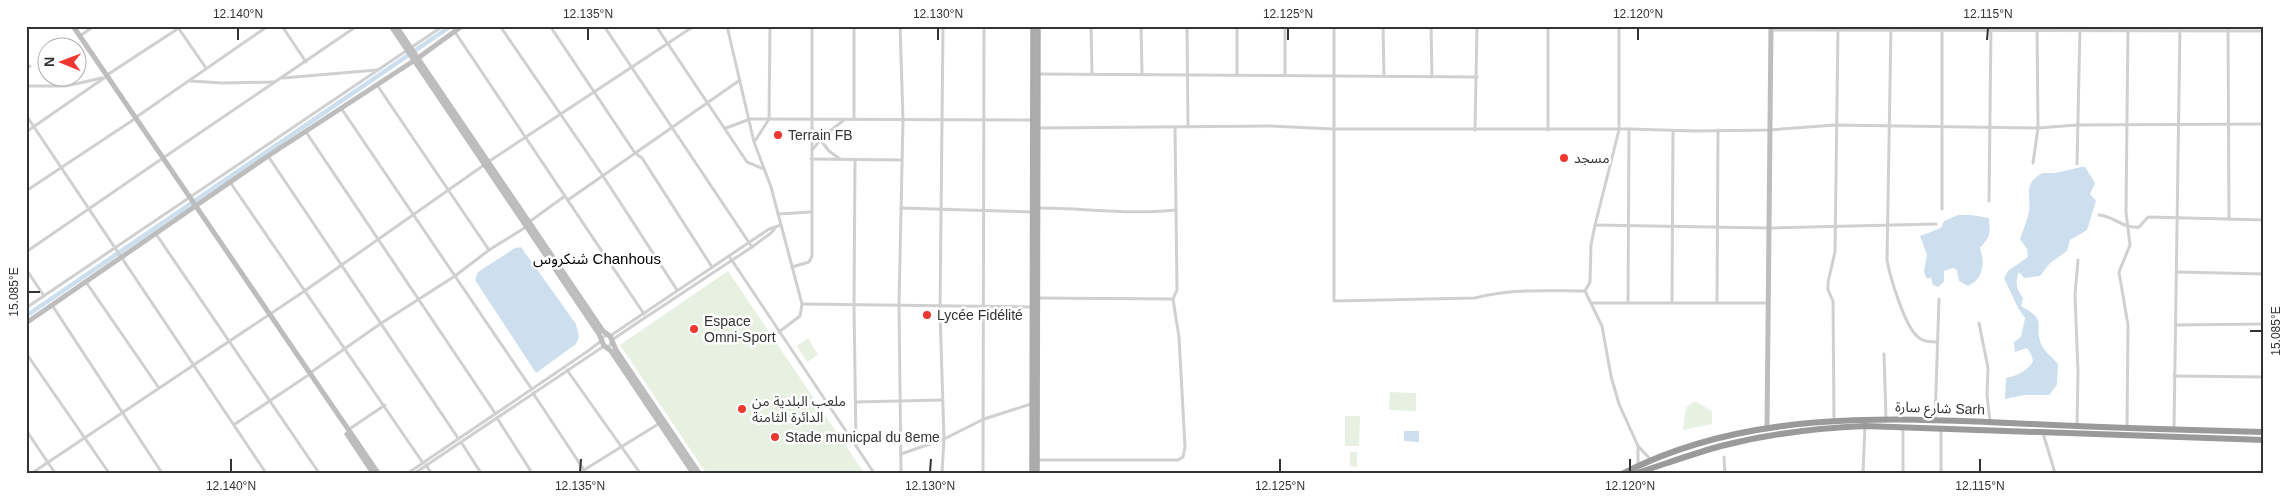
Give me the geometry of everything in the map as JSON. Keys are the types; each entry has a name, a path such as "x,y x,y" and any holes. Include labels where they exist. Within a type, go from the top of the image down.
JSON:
{"highway":[{"name":"شارع سارة Sarh","path":"1624,473 1651,460 1719,438 1834,420 1935,420 2264,432"},
{"name":"شارع سارة Sarh","path":"1637,473 1650,471 1699,452 1751,439 1808,430 1865,426 1903,425 2264,440"}],"main road":[{"path":"1032,473 1031,404 1036,120 1033,26"},
{"path":"1037,473 1034,307 1038,298 1035,210 1038,128 1036,120 1039,74 1038,26"}],"street":[{"path":"72,26 105,76"},
{"path":"72,26 373,473"},
{"path":"80,36 94,26"},
{"path":"26,191 190,81 268,26"},
{"path":"282,26 306,62"},
{"path":"26,252 357,26"},
{"path":"391,26 603,331 611,338 616,350 693,473"},
{"path":"396,26 412,54"},
{"path":"26,323 86,282 117,253 156,234 191,203 230,182 376,84 443,26"},
{"path":"26,308 117,253 191,203 377,70 412,54 462,26"},
{"path":"500,26 603,176 677,290"},
{"path":"550,26 635,153 642,158 712,267"},
{"path":"604,26 752,247"},
{"path":"656,26 708,101 747,162 764,169"},
{"path":"32,473 306,290 340,264 449,191 486,163 526,139 694,26"},
{"path":"727,26 754,142 778,214 802,304 800,316 779,332"},
{"path":"754,142 769,119 770,26"},
{"path":"792,267 807,263 812,258 812,26"},
{"path":"854,26 854,119"},
{"path":"900,26 902,120 899,305 901,473"},
{"path":"942,473 944,439 940,306 943,26"},
{"path":"968,26 1033,26"},
{"path":"983,473 984,26"},
{"path":"1091,26 1092,74"},
{"path":"1141,26 1142,74"},
{"path":"1187,26 1188,127"},
{"path":"1237,26 1237,75"},
{"path":"1285,26 1285,75"},
{"path":"1334,26 1334,300 1475,298 1496,292 1585,291"},
{"path":"1383,26 1384,76"},
{"path":"1431,26 1432,76"},
{"path":"1475,130 1477,26"},
{"path":"1548,26 1548,130"},
{"path":"1585,291 1590,282 1591,244 1619,130 1619,26"},
{"path":"1989,201 1991,26"},
{"path":"2033,163 2038,128 2037,26"},
{"path":"2077,164 2080,26"},
{"path":"2127,428 2128,325 2119,272 2130,245 2125,126 2128,26"},
{"path":"2174,429 2180,26"},
{"path":"2228,26 2229,219"},
{"path":"26,132 179,27 206,68"},
{"path":"1767,429 1771,28 1891,28 1992,31 2264,31"},
{"path":"1834,420 1833,302 1828,286 1836,252 1835,125 1838,28"},
{"path":"1891,28 1886,250 1888,270 1910,326 1919,339 1937,342"},
{"path":"1942,29 1942,209"},
{"path":"454,31 644,314"},
{"path":"26,69 30,66"},
{"path":"281,78 377,70"},
{"path":"1039,74 1477,77"},
{"path":"26,86 66,86 105,76"},
{"path":"235,424 271,401 380,324 455,276 489,250 566,198 603,176 740,80"},
{"path":"190,81 223,83 276,82"},
{"path":"376,84 489,250"},
{"path":"341,108 531,388"},
{"path":"26,115 62,166 117,253 195,364 266,473"},
{"path":"726,128 750,119 1036,120"},
{"path":"811,151 845,119"},
{"path":"1038,128 1270,126 1333,130 1673,131 1769,130 1835,125 2038,128 2077,125 2264,124"},
{"path":"1037,460 1178,460 1183,457 1186,447 1180,356 1173,299 1177,290 1175,127"},
{"path":"812,129 829,152 844,160"},
{"path":"1628,302 1629,130"},
{"path":"1717,302 1718,130"},
{"path":"305,131 495,414"},
{"path":"1672,302 1673,131"},
{"path":"268,156 481,473"},
{"path":"811,159 902,160"},
{"path":"855,160 854,305 856,445"},
{"path":"230,182 431,473"},
{"path":"901,208 984,210 1080,208 1153,213 1176,210"},
{"path":"778,214 811,212"},
{"path":"2099,215 2128,228 2139,227 2148,217 2264,220"},
{"path":"528,224 603,343 611,351 699,473"},
{"path":"1595,226 1768,228 1936,224"},
{"path":"603,343 610,346 611,338 677,290 749,242 781,225"},
{"path":"460,440 497,418 568,370 603,343 604,336 611,338 752,247 772,232 775,227"},
{"path":"156,234 319,473"},
{"path":"728,256 874,473"},
{"path":"2077,426 2078,372 2075,286 2078,260"},
{"path":"26,269 44,296"},
{"path":"2176,272 2264,274"},
{"path":"86,282 159,388"},
{"path":"1585,291 1602,326 1611,376 1619,404 1638,446 1651,460"},
{"path":"1038,298 1173,299"},
{"path":"1935,420 1939,299"},
{"path":"1592,303 1768,303"},
{"path":"802,304 1034,307"},
{"path":"52,306 162,473"},
{"path":"1979,323 1988,368 1987,395 1990,422"},
{"path":"2175,325 2264,324"},
{"path":"408,473 460,440 531,388 603,343"},
{"path":"26,353 109,473"},
{"path":"1884,354 1886,419"},
{"path":"568,370 640,473"},
{"path":"308,374 378,473"},
{"path":"2174,376 2264,377"},
{"path":"533,393 585,471"},
{"path":"856,402 942,400"},
{"path":"901,454 944,439 984,419 1031,404"},
{"path":"348,430 385,405"},
{"path":"497,418 532,473"},
{"path":"579,473 662,422"},
{"path":"1903,425 1903,473"},
{"path":"1863,473 1865,426"},
{"path":"1941,427 1941,473"},
{"path":"26,430 56,473"},
{"path":"2043,432 2056,473"},
{"path":"1638,446 1638,465"},
{"path":"1724,457 1725,473"},
{"path":"415,473 424,464"}],"green space":[{"name":"ملعب البلدية من الدائرة الثامنة","path":"728,271 864,473 706,473 620,345"},
{"path":"808,338 818,355 807,362 797,346"},
{"path":"1390,392 1416,393 1416,411 1389,410"},
{"path":"1694,401 1712,411 1712,424 1683,430 1686,408"},
{"path":"1345,416 1360,416 1359,446 1345,446"},
{"path":"1350,452 1357,452 1357,467 1350,466"}],"water":[{"path":"2085,167 2095,183 2090,194 2096,201 2087,230 2070,240 2067,251 2050,263 2040,276 2024,278 2019,272 2017,279 2017,286 2023,298 2021,306 2030,311 2038,320 2039,338 2042,346 2058,364 2057,385 2049,395 2024,395 2005,399 2006,378 2021,373 2033,361 2027,348 2015,352 2014,342 2021,337 2025,318 2018,308 2004,278 2008,271 2028,257 2027,249 2020,239 2029,212 2030,185 2042,173 2055,173"},
{"path":"1958,215 1989,218 1989,235 1980,248 1983,264 1982,270 1977,279 1968,286 1959,281 1957,270 1953,268 1944,271 1944,282 1938,287 1933,285 1931,278 1926,278 1924,271 1927,255 1920,236 1941,228 1944,221"},
{"path":"521,247 576,324 579,337 576,344 536,373 475,280 478,272 515,248"},
{"path":"1404,431 1419,431 1419,442 1404,441"}],"waterway":[{"path":"26,316 451,26"}],"place":[{"name":"Terrain FB","path":"778,135"},
{"name":"مسجد","path":"1564,158"},
{"name":"Lycée Fidélité","path":"927,315"},
{"name":"Espace Omni-Sport","path":"694,329"},
{"name":"ملعب البلدية من الدائرة الثامنة","path":"742,409"},
{"name":"Stade municpal du 8eme","path":"775,437"}],"district":[{"name":"شنكروس Chanhous","path":"597,259"}]}
